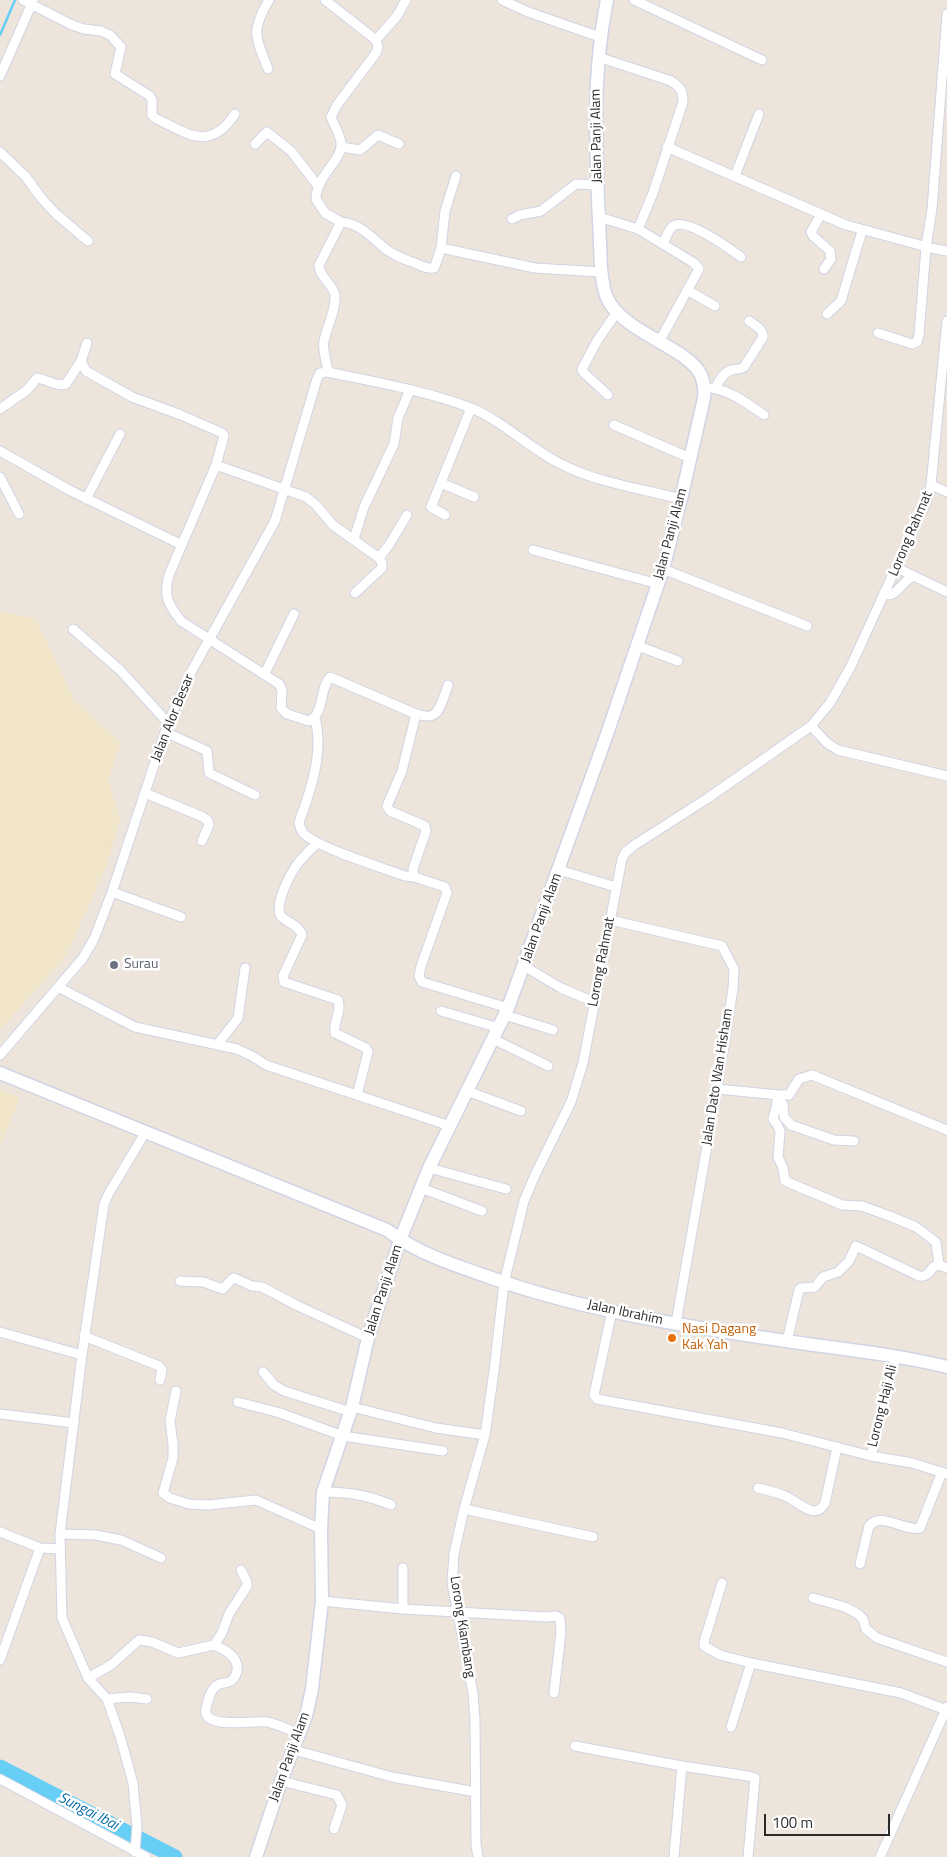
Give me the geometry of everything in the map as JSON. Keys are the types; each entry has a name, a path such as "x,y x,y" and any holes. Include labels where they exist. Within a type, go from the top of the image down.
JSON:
{"main road":[{"name":"Jalan Panji Alam","path":"256,1857 281,1781 306,1716 312,1689 322,1601 321,1529 323,1492 352,1410 368,1338 400,1240 429,1168 506,1012 559,870 658,584 681,499 704,398 710,388 696,368 688,361 628,322 617,312 607,298 604,289 601,272 596,97 600,37 607,0"},
{"name":"Jalan Ibrahim","path":"0,1073 145,1134 387,1230 421,1252 504,1283 612,1312 787,1341 896,1356 947,1367"}],"street":[{"path":"268,69 256,36 259,20 269,0"},
{"path":"325,0 376,40 378,47 376,53 337,105 331,117 340,138 341,147 318,186 316,199 321,208 333,219 349,222 361,228 388,251 400,258 427,268 434,268 441,248 445,211 456,176"},
{"path":"376,40 397,16 406,0"},
{"path":"502,0 528,12 600,37"},
{"path":"634,0 762,60"},
{"path":"0,76 28,1 72,25 101,31 114,38 119,43 121,51 115,74 150,96 152,100 152,116 155,118 191,135 204,137 224,128 234,114"},
{"path":"878,333 912,344 918,340 944,92 947,14"},
{"path":"598,57 671,81 682,90 683,102 638,228"},
{"path":"735,176 759,114"},
{"path":"254,144 266,132 286,146 318,186"},
{"path":"341,147 360,150 378,134 399,144"},
{"path":"667,147 862,231 946,251"},
{"path":"0,152 26,176 56,214 88,241"},
{"path":"512,219 520,215 541,211 576,184 598,184"},
{"path":"821,214 811,232 831,253 830,261 824,269"},
{"path":"599,217 638,228 698,267 698,271 659,342"},
{"path":"341,222 319,265 321,272 335,295 334,308 323,344 328,372 410,390 471,408 560,464 577,472 681,499"},
{"path":"663,244 673,227 678,225 706,234 741,257"},
{"path":"827,314 840,304 843,297 862,231"},
{"path":"441,248 535,268 601,272"},
{"path":"687,290 715,306"},
{"path":"608,395 582,369 597,341 617,312"},
{"path":"710,388 727,372 735,369 741,370 763,336 763,332 759,327 749,321"},
{"name":"Lorong Rahmat","path":"504,1283 524,1201 564,1118 577,1085 583,1063 622,859 625,853 811,726 830,703 850,668 897,568 931,485 947,321"},
{"path":"0,409 27,390 38,378 58,385 66,384 81,361 87,343"},
{"path":"81,361 86,371 132,397 182,415 222,433 224,439 216,465 165,589 170,606 181,621 279,684 282,690 281,708 287,714 309,721 315,718 319,711 326,682 330,677 416,714 430,716 434,715 448,685"},
{"name":"Jalan Alor Besar","path":"0,1055 83,958 90,945 112,892 168,723 190,674 276,521 317,379 320,373 328,372"},
{"path":"710,388 727,392 747,402 764,415"},
{"path":"354,539 364,507 394,444 398,418 410,390"},
{"path":"445,514 431,507 471,408"},
{"path":"614,425 690,458"},
{"path":"86,498 120,434"},
{"path":"0,451 44,477 182,545"},
{"path":"216,465 306,497 316,505 333,525 379,558 382,568 355,593"},
{"path":"0,477 19,514"},
{"path":"441,483 474,497"},
{"path":"931,485 947,492"},
{"path":"379,558 407,515"},
{"path":"533,550 658,584"},
{"path":"897,568 947,592"},
{"path":"662,569 806,626"},
{"path":"884,593 893,594 904,581 914,576"},
{"path":"264,673 294,614"},
{"path":"73,629 120,670 168,723"},
{"path":"638,646 678,661"},
{"path":"414,876 413,869 426,831 424,826 390,810 388,806 402,771 416,714"},
{"path":"315,718 318,737 312,781 299,822 304,833 317,843 405,876 414,876 445,888 447,893 420,966 419,976 422,982 553,1030"},
{"path":"811,726 827,743 838,750 947,776"},
{"path":"165,732 207,751 209,774 256,795"},
{"path":"145,793 208,820 209,825 202,841"},
{"path":"317,843 298,863 283,891 278,905 282,917 300,931 302,936 282,976 284,982 338,1000 340,1008 334,1026 335,1032 366,1048 368,1052 357,1095"},
{"path":"559,870 616,887"},
{"path":"112,892 181,917"},
{"name":"Jalan Dato Wan Hisham","path":"610,920 722,946 734,969 733,989 717,1089 676,1323"},
{"path":"524,966 561,988 594,1002"},
{"path":"217,1045 238,1018 245,968"},
{"path":"58,988 135,1027 237,1049 266,1065 450,1126"},
{"path":"441,1011 496,1034 548,1066"},
{"path":"717,1089 778,1098 789,1095 799,1079 812,1075 947,1130"},
{"path":"467,1092 521,1111"},
{"path":"778,1098 783,1104 784,1117 791,1125 834,1140 854,1142"},
{"path":"778,1098 773,1119 780,1132 778,1157 783,1168 785,1181 842,1205 862,1206 916,1227 936,1242 943,1267 934,1267 929,1274 920,1276 856,1246 849,1261 838,1272 823,1277 816,1287 801,1288 798,1293 787,1341"},
{"path":"135,1852 136,1826 133,1783 120,1736 106,1699 88,1678 62,1618 60,1534 84,1336 104,1204 109,1192 145,1134"},
{"path":"429,1168 506,1189"},
{"path":"421,1188 482,1211"},
{"path":"180,1281 203,1282 224,1289 234,1278 252,1286 262,1287 368,1338"},
{"name":"Lorong Kiambang","path":"478,1857 476,1845 473,1693 452,1584 454,1554 464,1509 485,1435 504,1283"},
{"path":"612,1312 594,1395 595,1398 782,1433 871,1456 912,1463 944,1473 920,1528 912,1528 884,1521 872,1522 869,1526 860,1564"},
{"path":"0,1332 82,1355"},
{"path":"84,1336 159,1366 162,1370 160,1380"},
{"name":"Lorong Haji Ali","path":"871,1456 896,1356"},
{"path":"263,1372 274,1385 284,1391 352,1410 436,1428 485,1435"},
{"path":"176,1391 170,1421 173,1458 163,1493 189,1504 208,1505 256,1500 321,1529"},
{"path":"238,1402 280,1413 343,1436 444,1451"},
{"path":"0,1414 74,1423"},
{"path":"758,1488 780,1493 808,1510 816,1511 822,1508 826,1503 837,1447"},
{"path":"323,1492 348,1492 375,1498 391,1505"},
{"path":"464,1509 593,1537"},
{"path":"0,1532 40,1548 60,1549"},
{"path":"60,1534 95,1535 121,1540 161,1558"},
{"path":"0,1660 40,1548"},
{"path":"403,1568 404,1609"},
{"path":"214,1645 222,1633 229,1614 247,1586 247,1582 240,1570"},
{"path":"722,1583 704,1646 720,1655 900,1693 946,1709 880,1857"},
{"path":"813,1598 845,1607 858,1614 863,1619 866,1629 877,1638 947,1662"},
{"path":"322,1601 404,1609 556,1616 560,1618 560,1632 554,1693"},
{"path":"88,1678 111,1665 139,1640 152,1642 178,1653 214,1645 226,1650 234,1658 238,1666 232,1681 213,1688 206,1711 207,1716 210,1719 230,1723 269,1722 300,1734"},
{"path":"732,1726 751,1663"},
{"path":"106,1699 130,1696 147,1699"},
{"path":"575,1746 755,1778 748,1857"},
{"path":"294,1750 392,1777 476,1792"},
{"path":"674,1857 682,1766"},
{"path":"0,1779 146,1857"},
{"path":"281,1781 337,1795 342,1804 334,1829"}],"shaded area":[{"path":"0,611 36,619 74,700 121,743 108,779 120,819 107,865 66,956 0,1030"},
{"path":"0,1089 20,1097 0,1147"}],"waterway":[{"path":"0,35 15,0"},
{"name":"Sungai Ibai","path":"0,1767 175,1857"}],"place":[{"name":"Surau","path":"114,965"},
{"name":"Nasi Dagang Kak Yah","path":"672,1338"}]}
